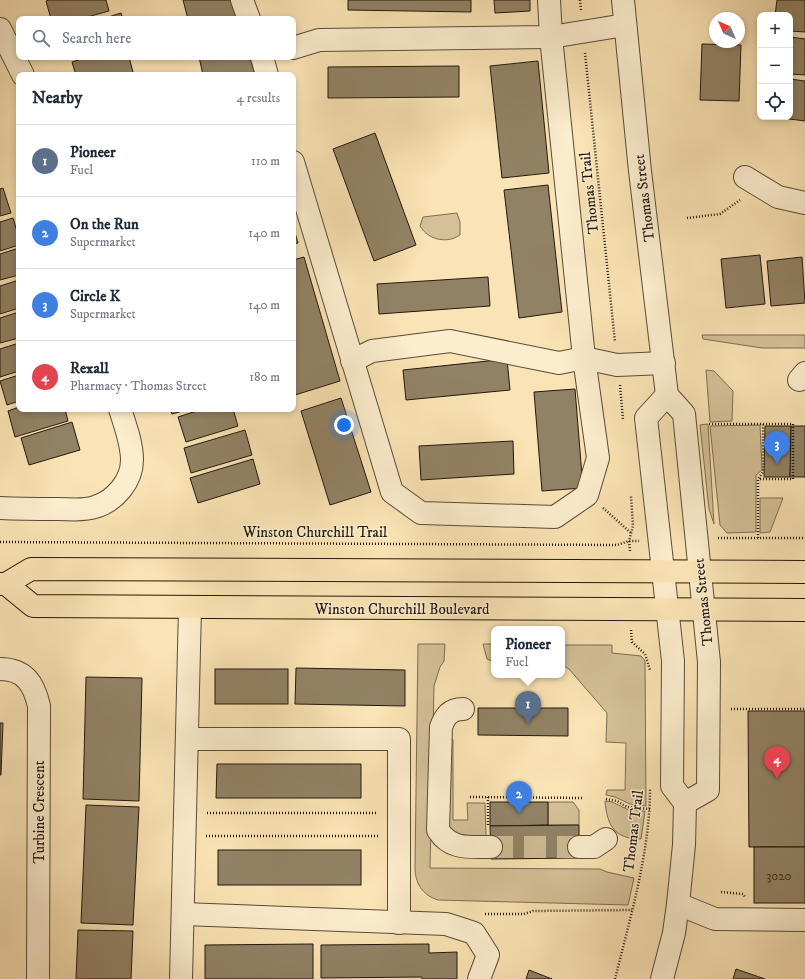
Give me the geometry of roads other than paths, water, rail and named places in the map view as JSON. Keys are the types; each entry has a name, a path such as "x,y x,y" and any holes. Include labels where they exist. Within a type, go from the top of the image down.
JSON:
{"main road":[{"name":"Winston Churchill Boulevard","path":"805,572 31,569 3,584 33,606 805,610"}],"street":[{"path":"242,0 248,16"},
{"path":"296,172 392,492 420,513 555,517 587,495 598,458 584,358 549,0"},
{"name":"Thomas Street","path":"623,0 640,171 667,395 684,414 709,662 708,790 685,803"},
{"path":"296,47 320,40 552,37 625,24"},
{"path":"0,29 22,72"},
{"path":"263,60 266,72"},
{"path":"752,182 778,197 805,203"},
{"path":"352,361 372,350 450,341 559,363 584,358 617,365 664,363"},
{"path":"662,979 674,933 678,904 684,845 685,803 672,786 673,662 646,418 667,395"},
{"path":"0,508 82,509 95,507 111,499 122,489 130,474 132,460 130,441 121,412"},
{"path":"181,979 190,608"},
{"name":"Turbine Crescent","path":"0,669 20,672 26,677 34,689 39,706 38,979"},
{"path":"463,708 450,712 446,716 441,727 438,830 450,843 461,847 491,847"},
{"path":"187,739 400,739 399,923"},
{"path":"579,847 594,847 606,839"},
{"path":"678,904 716,918 805,920"},
{"path":"183,914 446,924 474,933 488,955 479,979"}],"tunnel":[{"path":"491,847 579,847"}],"place":[{"name":"Circle K","path":"777,464"},
{"name":"Pioneer","path":"528,724"},
{"name":"Rexall","path":"777,779"},
{"name":"On the Run","path":"519,814"}]}
